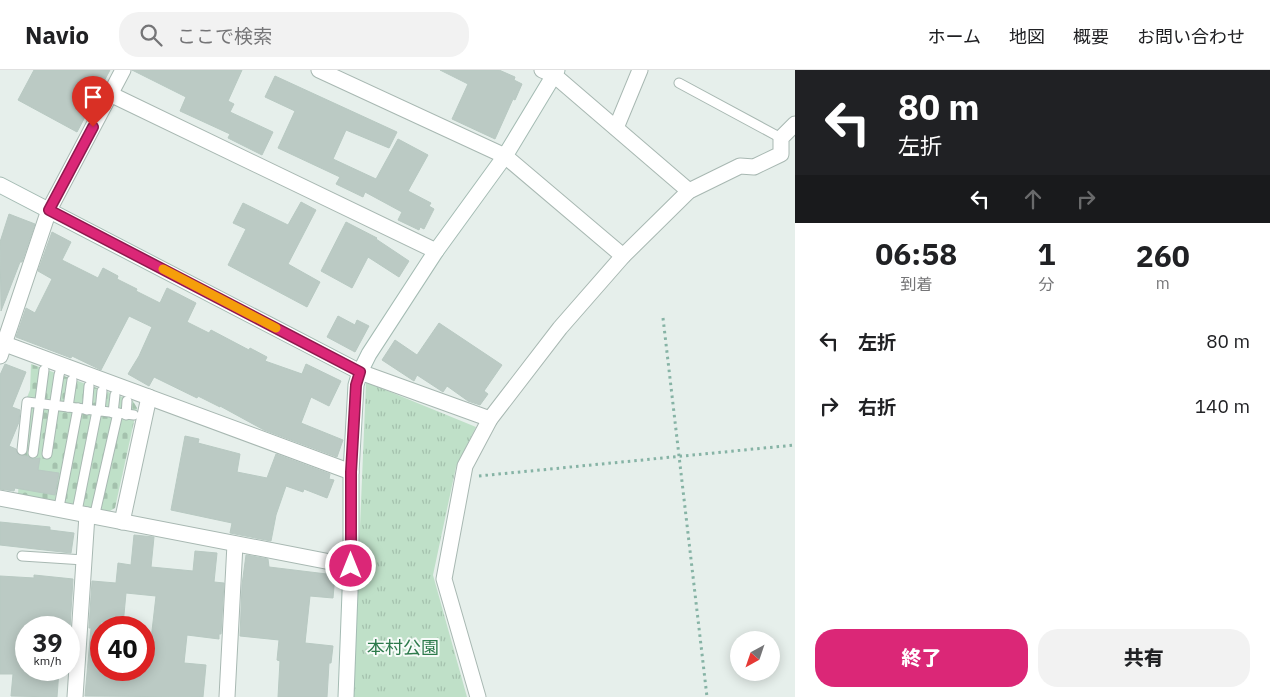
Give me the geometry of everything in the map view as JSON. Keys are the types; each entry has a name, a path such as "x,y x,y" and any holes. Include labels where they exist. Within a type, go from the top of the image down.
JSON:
{"street":[{"path":"123,70 49,210 2,350 62,365 351,472"},
{"path":"319,70 505,156 623,256"},
{"path":"616,128 640,70"},
{"path":"346,697 351,566 351,472 356,385 360,372 369,354 436,251 505,156 551,72 689,191"},
{"path":"110,94 436,251"},
{"path":"478,697 444,579 465,466 490,420 560,328 623,256 689,191 740,166 754,167 781,154 782,138 795,124"},
{"path":"0,185 360,372 490,420"},
{"path":"122,522 149,397"},
{"path":"0,498 87,510 122,522 351,566"},
{"path":"74,697 87,510"},
{"path":"227,697 235,544"}],"lane":[{"path":"679,83 782,138"},
{"path":"47,454 62,365"},
{"path":"34,453 40,404 40,379"},
{"path":"68,407 72,380"},
{"path":"60,502 89,386"},
{"path":"87,510 102,391"},
{"path":"115,396 123,414"},
{"path":"87,510 127,401"},
{"path":"22,450 27,402 123,414"},
{"path":"23,435 50,438"},
{"path":"22,556 84,560"}],"path":[{"path":"663,318 707,697"},
{"path":"479,476 795,445"}],"green space":[{"path":"31,364 133,401 137,408 115,508 108,512 18,494 24,405 30,390"},
{"name":"本村公園","path":"366,382 476,427 456,467 433,575 467,697 353,697"}],"building":[{"path":"34,70 110,70 77,132 18,100"},
{"path":"132,70 242,70 228,101 234,104 230,112 273,132 262,155 228,138 230,134 180,111 186,97"},
{"path":"440,70 499,70 515,77 514,80 522,84 495,139 452,119 468,84"},
{"path":"275,76 397,132 389,148 346,130 333,159 376,179 398,139 428,155 408,191 431,203 429,206 434,209 424,229 420,227 419,230 398,220 402,212 365,192 363,197 336,184 340,177 278,148 295,111 265,97"},
{"path":"301,202 316,210 288,264 320,282 307,307 228,265 246,229 233,223 243,203 288,225"},
{"path":"9,214 35,224 22,262 20,262 1,311 0,242"},
{"path":"346,222 377,238 409,261 399,277 368,257 352,288 321,271"},
{"path":"52,232 71,242 62,260 98,278 103,268 118,276 117,279 137,289 136,291 160,303 167,288 196,303 187,322 209,333 211,330 249,350 250,348 267,357 265,361 302,374 306,364 341,381 329,406 311,397 301,423 343,440 337,457 264,430 220,406 198,396 197,398 154,377 149,386 128,374 139,356 152,327 129,316 101,370 72,356 71,358 16,337 26,308 35,313 52,279 38,271"},
{"path":"338,316 355,325 357,320 369,326 355,352 327,337"},
{"path":"439,323 502,365 484,391 488,394 480,405 468,401 447,386 443,392 417,375 414,381 382,360 395,340 417,355"},
{"path":"5,364 26,372 12,407 20,410 19,422 9,446 16,449 19,455 33,459 40,458 38,470 59,473 55,495 15,488 14,491 0,489 0,375"},
{"path":"185,436 199,439 198,443 240,454 237,472 267,478 276,454 330,474 329,479 334,480 327,498 304,489 303,492 286,486 276,515 271,541 230,533 232,523 171,510"},
{"path":"0,522 50,527 50,530 74,533 71,553 0,545"},
{"path":"134,535 154,537 151,567 193,571 195,551 217,553 214,582 224,583 221,634 219,634 219,639 187,635 184,663 206,665 203,697 85,696 90,639 90,681 155,681 154,616 156,596 126,593 124,616 90,616 89,628 92,581 116,583 118,563 131,565"},
{"path":"246,555 268,559 269,567 335,575 333,598 310,596 305,643 333,646 331,663 329,663 327,697 278,697 280,661 277,660 279,640 240,636 242,585"},
{"path":"34,575 73,579 71,616 15,616 15,681 58,681 57,697 11,696 13,674 0,674 0,576 34,578"}],"slow traffic":[{"path":"163,269 276,328"}],"route":[{"path":"93,127 49,210 360,372 356,385 351,472 351,566"}]}
